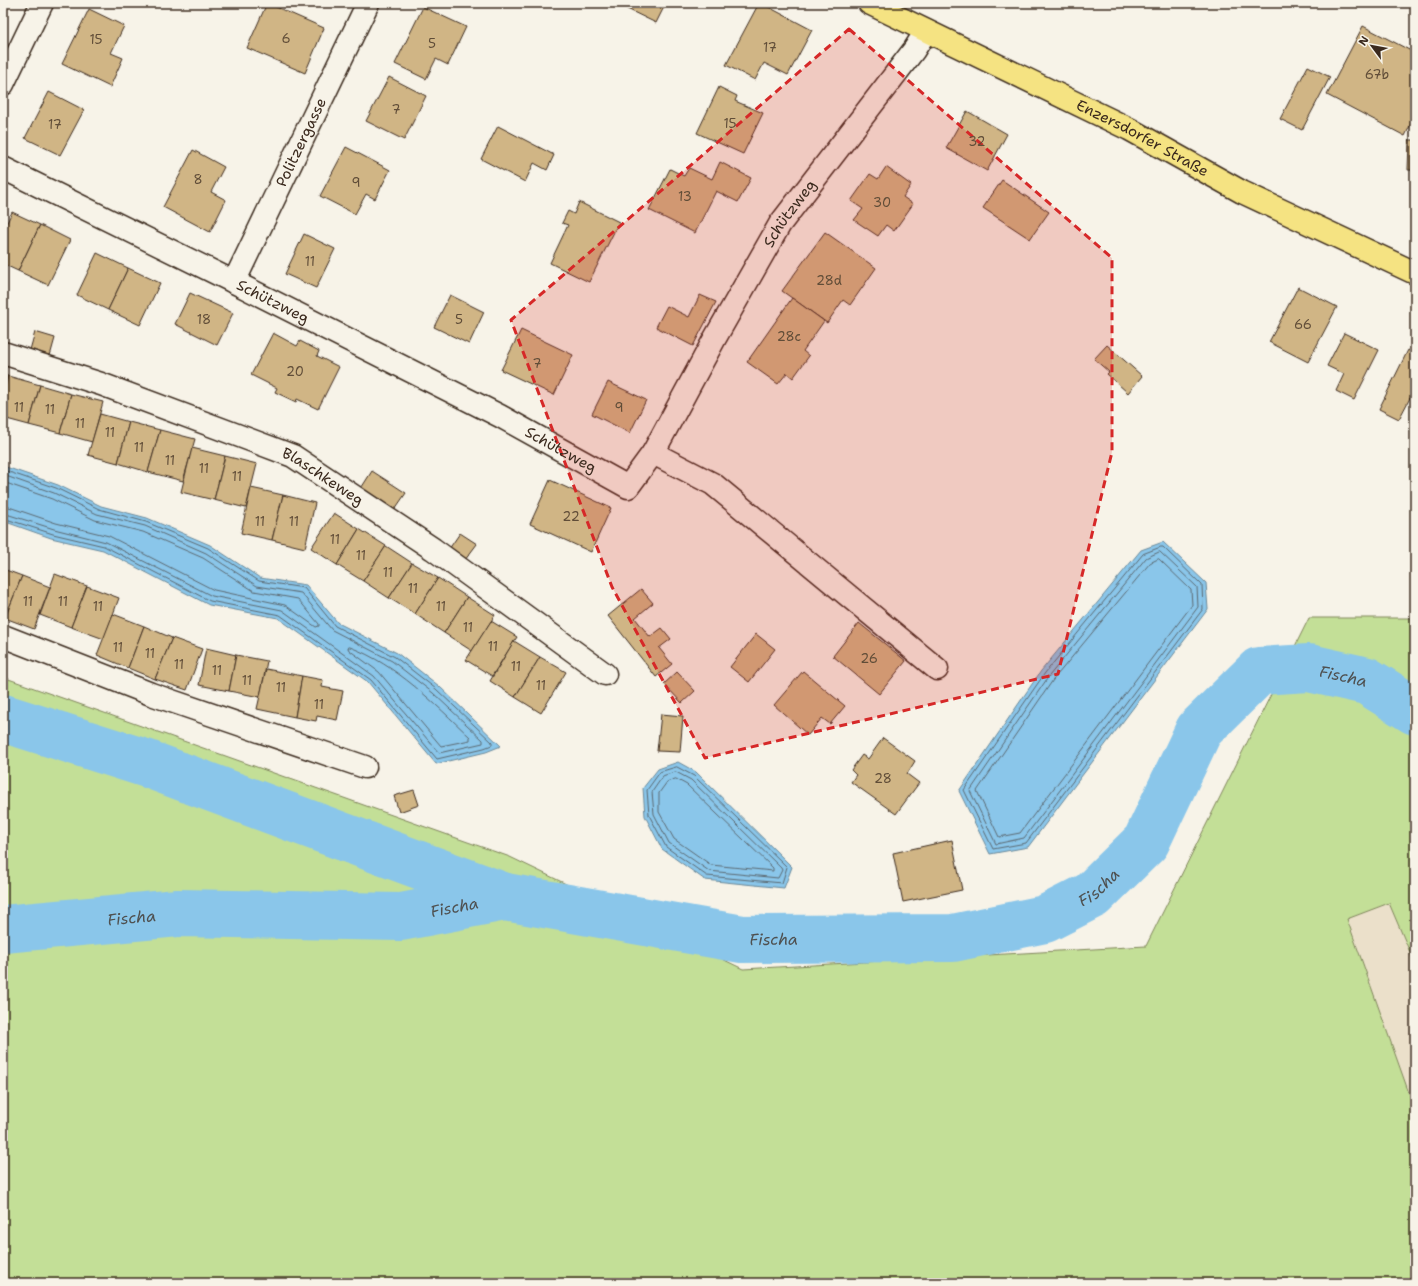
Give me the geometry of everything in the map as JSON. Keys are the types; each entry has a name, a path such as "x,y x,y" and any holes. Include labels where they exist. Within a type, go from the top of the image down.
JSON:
{"main road":[{"name":"Enzersdorfer Straße","path":"870,3 1129,129 1242,192 1415,273"}],"street":[{"path":"3,84 42,3"},
{"name":"Politzergasse","path":"234,282 368,3"},
{"name":"Schützweg","path":"3,168 500,416 628,487 653,453 715,338 780,224 914,50 926,30"},
{"name":"Blaschkeweg","path":"3,353 101,384 293,456 433,549 605,674"},
{"path":"653,453 713,484 937,669"},
{"path":"3,636 151,694 365,767"}],"highlighted area":[{"path":"849,29 1112,258 1112,452 1058,674 705,758 612,587 511,320"}],"shaded area":[{"path":"1389,903 1415,964 1415,1110 1347,919"}],"green space":[{"path":"1309,618 1415,618 1415,964 1389,903 1347,919 1415,1110 1415,1283 3,1283 3,677 510,857 743,969 1146,946"}],"water":[{"path":"3,466 58,485 101,506 147,518 210,545 260,578 306,585 338,623 397,653 439,686 501,746 486,752 436,764 368,682 278,618 209,605 103,550 51,538 3,521"},
{"path":"1163,542 1206,583 1208,609 1028,847 990,854 959,791 1041,671 1141,550"},
{"path":"678,762 696,772 792,867 784,888 705,880 662,849 645,816 643,788 658,769"}],"building":[{"path":"3,3 9,3 3,16"},
{"path":"267,3 324,28 305,73 247,48"},
{"path":"460,3 469,3 468,7"},
{"path":"623,3 666,3 656,23 621,6"},
{"path":"759,3 812,30 788,75 764,63 755,80 726,65"},
{"path":"423,7 466,27 448,65 436,59 426,79 395,64"},
{"path":"89,9 124,26 111,53 123,58 110,87 62,64"},
{"path":"1363,26 1415,53 1415,116 1405,136 1327,95"},
{"path":"1308,66 1330,77 1302,130 1280,119"},
{"path":"389,77 426,96 404,140 366,121"},
{"path":"719,87 737,96 735,101 763,113 743,154 697,133"},
{"path":"49,92 84,110 60,155 25,138"},
{"path":"967,111 1007,134 987,171 946,148"},
{"path":"498,126 554,155 547,170 534,163 525,182 481,159"},
{"path":"1409,140 1415,140 1415,170 1408,170"},
{"path":"346,147 390,170 375,199 366,194 355,214 320,196"},
{"path":"193,150 224,167 211,192 226,200 210,232 163,207"},
{"path":"720,162 751,178 738,202 716,191 695,233 649,210 670,169 684,176 689,168 712,179"},
{"path":"886,167 911,185 903,197 913,204 894,231 886,225 878,236 854,220 863,209 851,201 870,174 878,179"},
{"path":"1002,180 1049,212 1030,239 983,208"},
{"path":"579,202 619,222 589,282 550,263 568,225 562,223 568,211 574,214"},
{"path":"12,212 40,225 18,271 3,264 3,231"},
{"path":"40,225 70,240 48,285 18,271"},
{"path":"825,232 876,268 850,305 843,300 827,323 782,291"},
{"path":"304,234 335,249 316,288 285,274"},
{"path":"97,253 128,268 108,310 77,295"},
{"path":"128,268 160,283 140,325 108,310"},
{"path":"1298,287 1337,307 1308,362 1269,342"},
{"path":"190,293 233,313 217,345 175,324"},
{"path":"450,295 484,312 469,344 434,327"},
{"path":"700,295 716,302 693,346 656,327 667,306 689,317"},
{"path":"792,298 824,321 803,351 809,356 793,378 787,373 778,384 747,362"},
{"path":"521,330 573,355 554,395 501,370"},
{"path":"35,332 55,338 50,356 30,350"},
{"path":"273,333 297,346 300,341 319,351 317,356 339,367 318,409 297,399 296,402 275,392 277,388 251,375"},
{"path":"1344,333 1379,350 1354,400 1336,391 1344,374 1327,366"},
{"path":"1107,345 1142,376 1128,393 1107,374 1109,372 1094,359"},
{"path":"1408,350 1415,353 1415,401 1410,398 1399,419 1379,409"},
{"path":"3,375 8,376 3,396"},
{"path":"8,376 40,385 29,425 3,418 3,396"},
{"path":"608,382 646,400 630,433 592,414"},
{"path":"40,385 71,394 60,433 29,425"},
{"path":"71,394 103,402 92,442 60,433"},
{"path":"100,414 129,422 118,463 88,455"},
{"path":"129,422 160,430 148,472 118,463"},
{"path":"160,430 195,439 183,481 148,472"},
{"path":"192,448 225,456 214,500 181,492"},
{"path":"225,456 257,464 246,508 214,500"},
{"path":"372,471 406,493 393,512 360,490"},
{"path":"550,480 611,508 591,552 530,524"},
{"path":"251,488 283,495 272,540 241,533"},
{"path":"283,495 315,503 305,548 272,540"},
{"path":"334,513 359,529 337,565 311,548"},
{"path":"359,529 386,546 363,581 337,565"},
{"path":"460,533 477,544 465,560 449,549"},
{"path":"386,546 412,563 389,598 363,581"},
{"path":"412,563 438,578 415,614 389,598"},
{"path":"3,569 22,576 5,618 3,617"},
{"path":"55,574 87,586 71,627 40,615"},
{"path":"22,576 50,587 34,629 5,618"},
{"path":"438,578 467,597 444,633 415,614"},
{"path":"87,586 119,598 104,639 71,627"},
{"path":"641,589 653,603 635,618 650,637 662,628 671,639 659,648 672,664 656,677 608,616"},
{"path":"467,597 495,615 472,651 444,633"},
{"path":"113,614 144,626 128,668 97,655"},
{"path":"491,621 517,637 492,676 466,660"},
{"path":"859,623 906,661 879,694 833,656"},
{"path":"144,626 172,638 155,679 128,668"},
{"path":"756,634 775,649 749,682 730,667"},
{"path":"172,638 202,649 187,690 155,679"},
{"path":"514,641 540,657 515,697 490,681"},
{"path":"206,648 236,655 229,691 199,685"},
{"path":"236,655 267,661 260,697 229,691"},
{"path":"540,657 566,672 541,713 515,697"},
{"path":"266,669 302,676 295,717 257,709"},
{"path":"803,671 845,706 830,724 822,718 808,735 774,705"},
{"path":"677,672 695,691 682,703 664,684"},
{"path":"302,676 323,680 322,687 343,691 337,720 317,716 316,721 295,717"},
{"path":"661,714 683,716 680,752 657,751"},
{"path":"883,738 915,761 907,774 919,783 896,814 851,782 856,775 851,770 862,755 868,759"},
{"path":"414,790 419,805 399,812 394,796"},
{"path":"952,840 962,890 903,902 893,853"}],"waterway":[{"name":"Fischa","path":"3,929 178,913 401,917 505,897 742,939 953,938 1045,919 1092,895 1146,842 1199,730 1259,671 1309,668 1367,681 1415,711"},
{"path":"3,718 148,764 505,897"}]}
